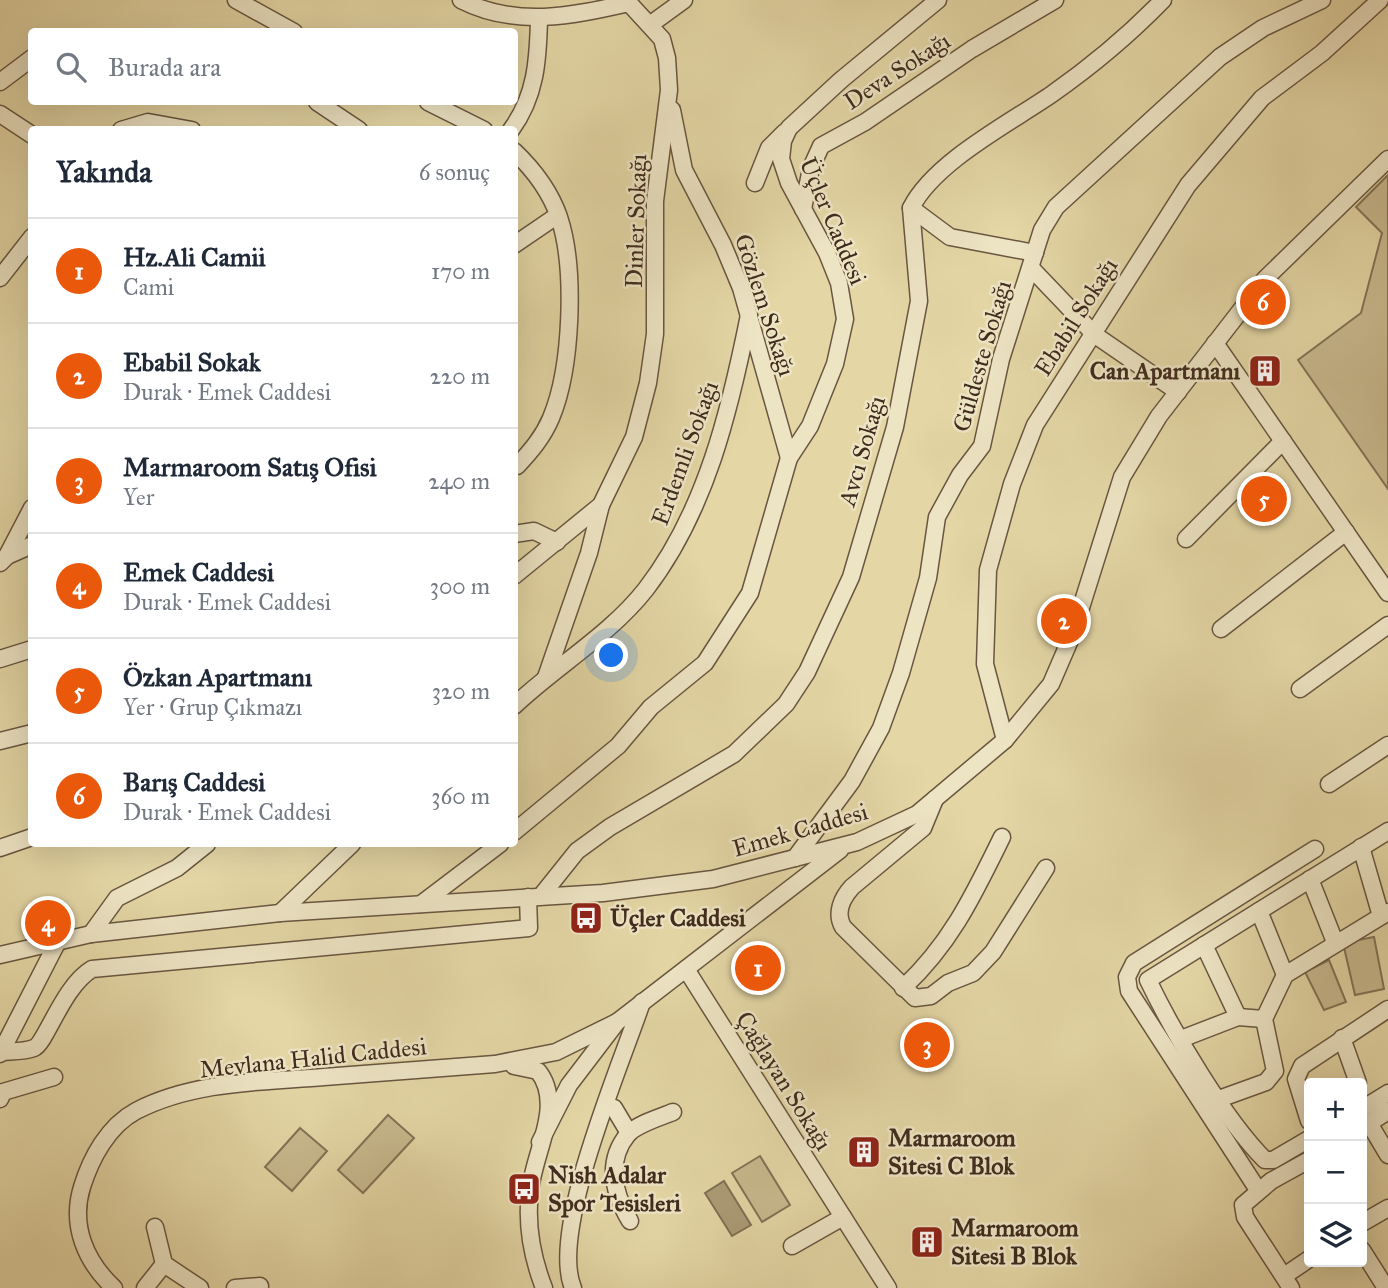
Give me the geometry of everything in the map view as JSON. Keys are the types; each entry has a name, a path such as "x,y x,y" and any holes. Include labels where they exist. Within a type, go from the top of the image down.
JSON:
{"street":[{"path":"236,0 287,28"},
{"name":"Dinler Sokağı","path":"461,0 493,13 539,19 628,1 651,24 666,48 669,90 655,201 655,322 648,383 634,437 601,505 518,573"},
{"path":"651,24 684,0"},
{"name":"Üçler Caddesi","path":"518,829 618,746 651,707 705,663 727,633 750,593 789,458 810,426 835,365 845,319 839,283 827,253 803,209 781,159 782,141 789,128 938,0"},
{"name":"Deva Sokağı","path":"803,209 811,168 821,146 865,122 972,49 1055,0"},
{"path":"1163,0 1131,33 1053,93 970,147 917,195 911,208 950,237 1033,261 1095,335 1178,392"},
{"name":"Güldeste Sokağı","path":"794,858 852,781 881,728 901,673 928,578 937,517 960,475 982,446 1001,359 1042,230 1056,207 1200,74 1263,28 1322,0"},
{"name":"Ebabil Sokağı","path":"1005,740 985,664 990,561 1012,484 1031,433 1188,185 1262,98 1322,53 1380,0"},
{"path":"515,126 525,110 534,82 539,19"},
{"path":"0,82 28,61"},
{"name":"Gözlem Sokağı","path":"669,90 684,170 723,245 749,316 789,458"},
{"path":"322,105 353,126"},
{"path":"434,105 476,126"},
{"path":"0,114 28,132"},
{"path":"134,126 148,122 170,126"},
{"path":"755,183 769,148 789,128"},
{"path":"518,156 548,191 558,215 565,239 567,276 566,328 560,388 545,431 518,465"},
{"name":"Emek Caddesi","path":"0,955 91,933 280,914 603,893 713,878 847,845 917,814 1005,740 1056,676 1073,633 1122,477 1140,443 1265,279 1388,159"},
{"name":"Avcı Sokağı","path":"534,896 577,851 610,827 734,754 786,704 807,672 851,577 895,427 919,301 911,208"},
{"path":"518,242 558,215"},
{"path":"0,278 28,242"},
{"name":"Erdemli Sokağı","path":"518,702 593,641 645,590 678,540 726,418 749,316"},
{"path":"1215,343 1388,593"},
{"path":"1186,539 1283,441"},
{"path":"546,677 589,553 601,505"},
{"path":"4,559 28,515"},
{"path":"518,533 534,531 557,542"},
{"path":"1222,629 1346,532"},
{"path":"4,559 28,547"},
{"path":"4,559 28,555"},
{"path":"1300,689 1388,625"},
{"path":"0,659 28,650"},
{"path":"0,741 28,734"},
{"path":"1329,784 1388,745"},
{"path":"936,797 923,828 852,887 845,895 839,913 843,927 915,998 931,996 948,983 973,973 993,952 1046,868"},
{"path":"1306,1141 1273,1160 1265,1160 1219,1099 1148,980 1388,831"},
{"path":"903,989 933,961 961,921 1002,837"},
{"path":"0,848 28,838"},
{"path":"540,1142 573,1081 617,1022 847,845"},
{"path":"91,933 117,898 177,868 203,847"},
{"path":"280,914 349,847"},
{"path":"421,904 496,847"},
{"path":"1219,1099 1266,1082 1275,1071 1264,1019 1285,975 1335,942 1385,914 1361,848"},
{"path":"1258,1190 1129,991 1127,977 1134,963 1315,849"},
{"path":"1310,879 1335,942"},
{"path":"0,1053 30,1050 41,1044 64,996 78,978 92,969 529,928 534,896"},
{"path":"1259,911 1285,975"},
{"path":"0,1053 59,939"},
{"path":"1204,945 1237,1017"},
{"name":"Çağlayan Sokağı","path":"686,969 888,1288"},
{"path":"573,1288 567,1252 568,1226 643,1000"},
{"path":"1304,1105 1296,1080 1302,1066 1311,1057 1388,1009"},
{"path":"1181,1039 1237,1017 1264,1019"},
{"name":"Mevlana Halid Caddesi","path":"114,1288 86,1252 81,1238 78,1204 91,1161 118,1125 135,1112 163,1100 224,1085 495,1064 553,1053 617,1022"},
{"path":"1342,1038 1356,1078"},
{"path":"544,1079 558,1088 573,1081 577,1068 572,1057 553,1053 542,1061 544,1079 550,1101 530,1190 528,1215 533,1251 544,1288"},
{"name":"Mevlana Halid Caddesi","path":"495,1064 523,1066 544,1079"},
{"path":"0,1099 3,1092 54,1077"},
{"path":"1367,1110 1388,1093"},
{"path":"607,1106 614,1108 629,1133"},
{"path":"1367,1112 1388,1111"},
{"path":"630,1221 617,1199 613,1181 617,1159 629,1133 673,1112"},
{"path":"1367,1117 1388,1154"},
{"path":"1304,1164 1258,1190 1242,1205 1245,1217 1287,1282 1304,1264"},
{"path":"1367,1220 1388,1208"},
{"path":"792,1246 843,1217"},
{"path":"155,1227 164,1264 200,1288"},
{"path":"1367,1258 1386,1288"},
{"path":"145,1288 164,1264"},
{"path":"235,1288 260,1286"}],"shaded area":[{"path":"1388,175 1388,489 1298,360 1361,313 1382,233 1356,207"},
{"path":"1374,937 1384,989 1355,995 1343,943"},
{"path":"1329,960 1346,1002 1324,1010 1305,972"},
{"path":"388,1115 414,1138 363,1193 338,1170"},
{"path":"300,1128 327,1151 292,1191 265,1167"},
{"path":"760,1156 790,1205 762,1222 732,1173"},
{"path":"724,1181 751,1225 732,1236 705,1193"}],"place":[{"name":"Barış Caddesi","path":"1263,302"},
{"name":"Can Apartmanı","path":"1265,371"},
{"name":"Özkan Apartmanı","path":"1264,499"},
{"name":"Ebabil Sokak","path":"1064,621"},
{"name":"Üçler Caddesi","path":"586,918"},
{"name":"Emek Caddesi","path":"48,923"},
{"name":"Hz.Ali Camii","path":"758,968"},
{"name":"Marmaroom Satış Ofisi","path":"927,1045"},
{"name":"Marmaroom Sitesi C Blok","path":"864,1152"},
{"name":"Nish Adalar Spor Tesisleri","path":"524,1189"},
{"name":"Marmaroom Sitesi B Blok","path":"927,1242"}]}
